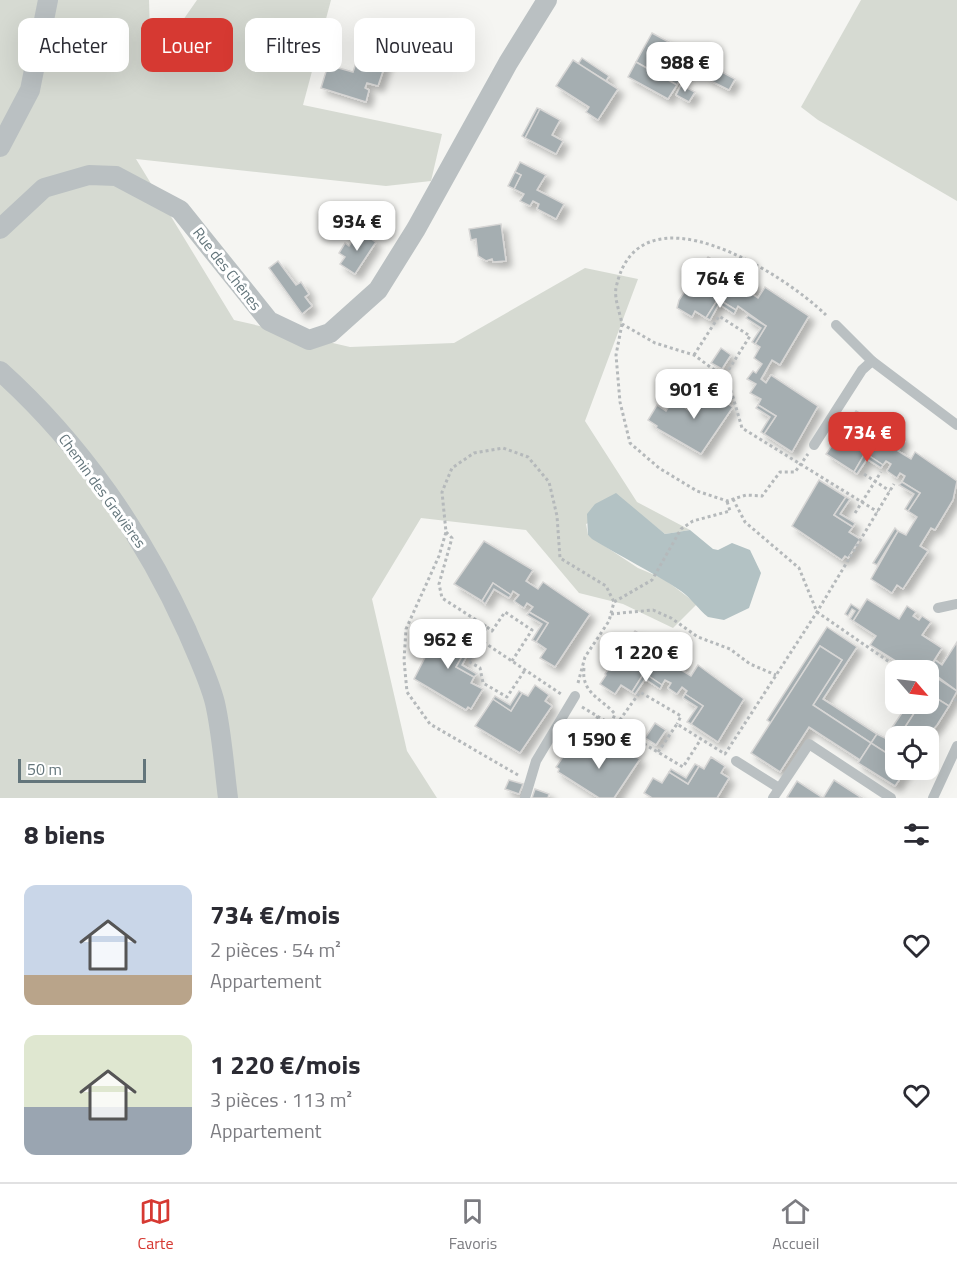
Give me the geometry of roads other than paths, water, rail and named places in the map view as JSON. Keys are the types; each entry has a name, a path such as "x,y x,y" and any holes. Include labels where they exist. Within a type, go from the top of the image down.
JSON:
{"street":[{"path":"0,147 30,90 48,0"},
{"name":"Rue des Chênes","path":"0,229 44,188 89,175 116,176 180,210 269,321 309,340 330,333 378,290 416,229 508,63 547,0"},
{"name":"Chemin des Gravières","path":"0,371 35,402 86,464 135,532 168,590 201,662 215,704 228,798"}],"lane":[{"path":"836,325 872,361 957,425"},
{"path":"814,445 862,370 872,361"},
{"path":"938,608 957,604"},
{"path":"525,798 536,761 573,698"},
{"path":"773,798 809,744 891,798"},
{"path":"933,798 957,746"},
{"path":"736,761 779,788"}]}
